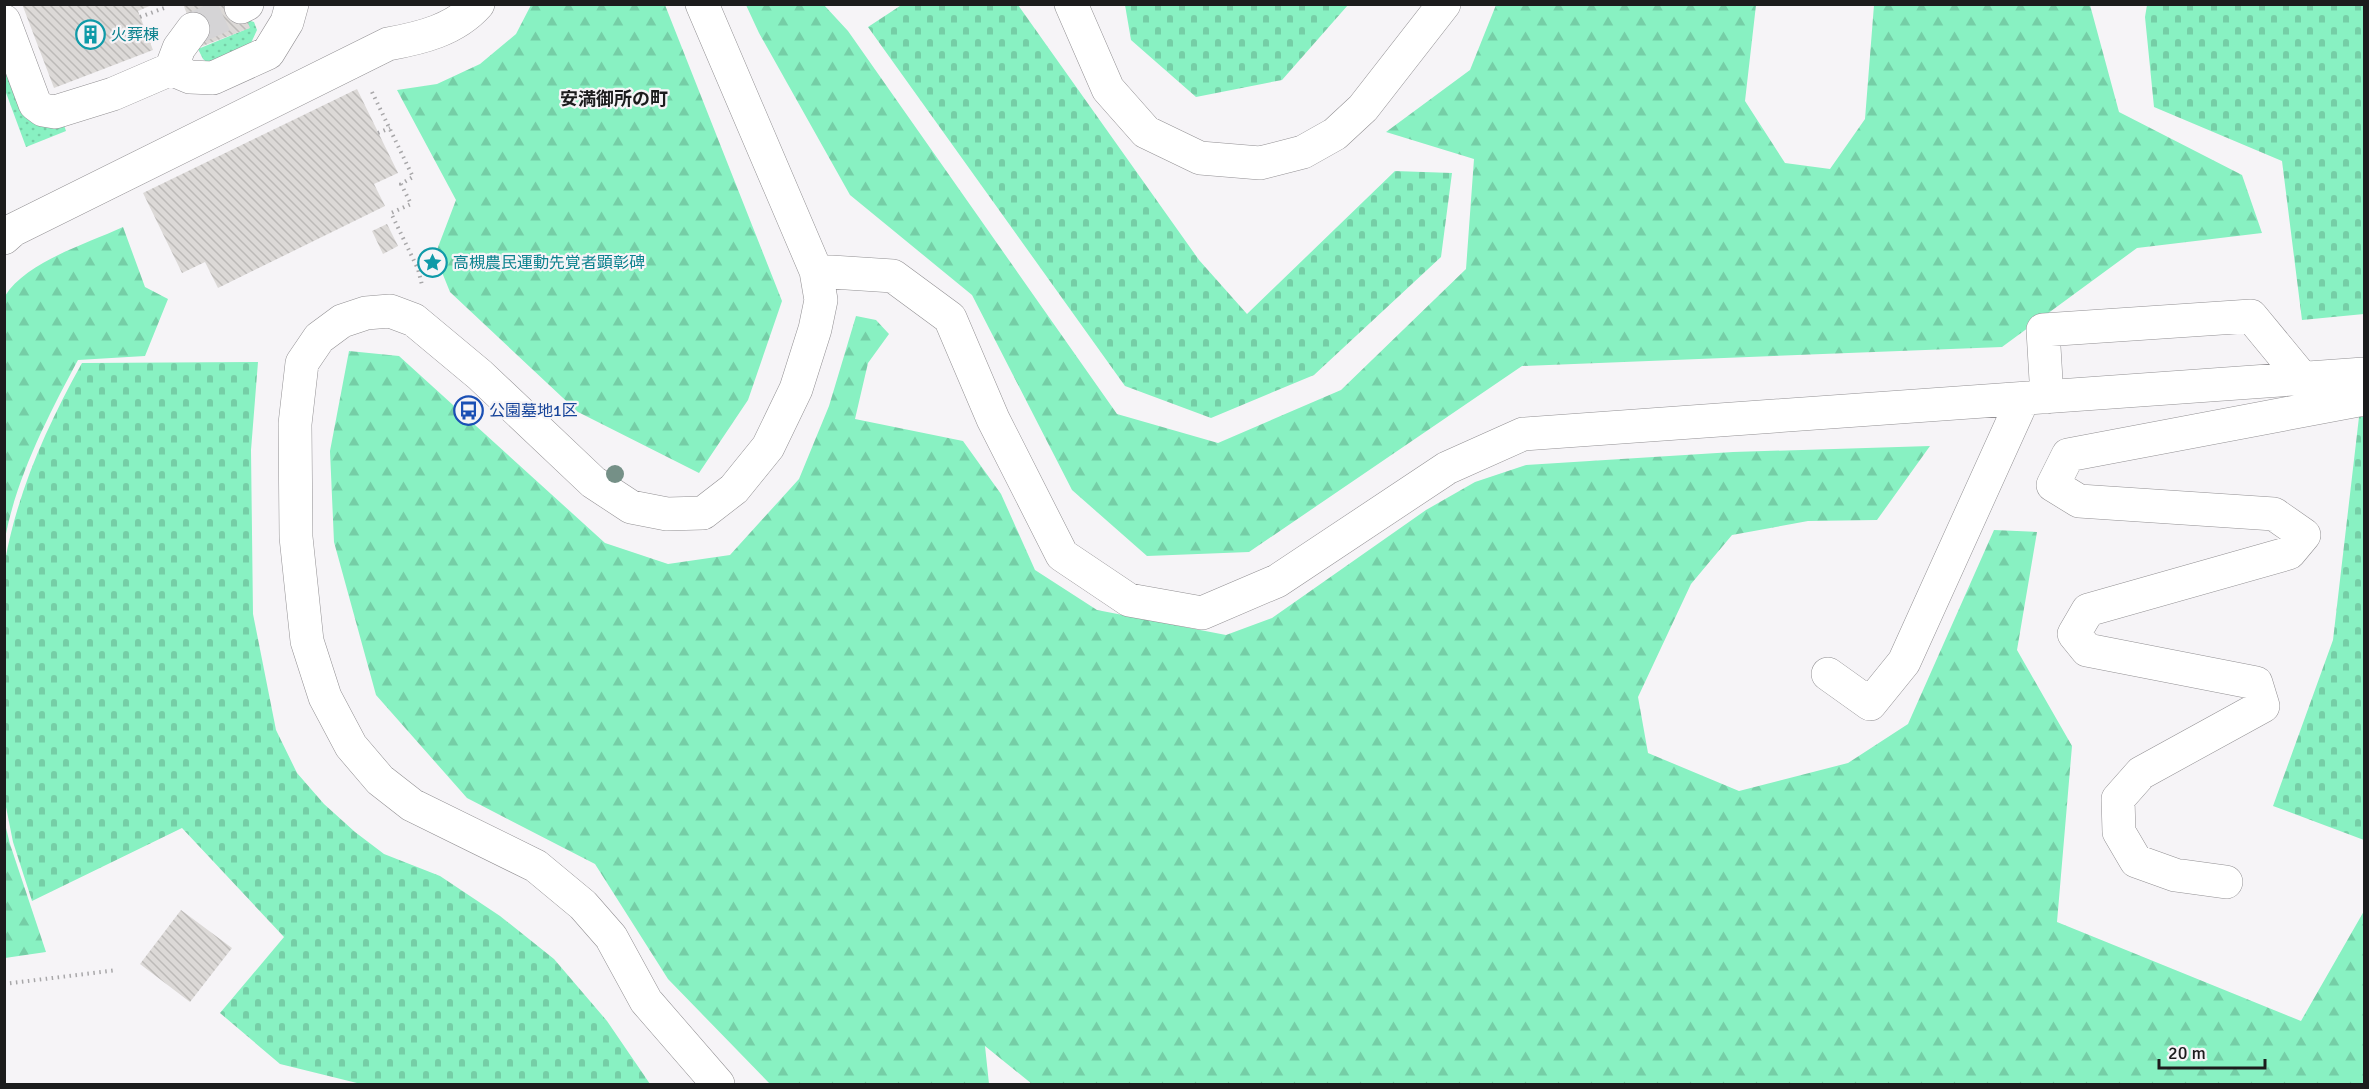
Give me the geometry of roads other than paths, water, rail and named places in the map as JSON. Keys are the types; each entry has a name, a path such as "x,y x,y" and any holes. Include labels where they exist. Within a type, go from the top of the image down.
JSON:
{"street":[{"path":"4,21 35,104 43,110 55,112 112,94 171,69 190,77 213,78 268,53 287,22 292,4"},
{"path":"4,238 13,230 388,44 419,38 450,27 478,4"},
{"path":"702,4 816,271 821,300 815,329 795,389 768,447 734,489 704,513 667,514 630,507 593,482 480,375 414,320 390,311 366,313 342,321 319,339 302,363 295,424 296,537 307,641 325,697 351,746 380,780 411,805 536,867 583,905 611,937 646,1001 718,1084"},
{"path":"1071,4 1108,89 1146,132 1200,158 1260,163 1303,152 1335,134 1363,108 1444,4"},
{"path":"171,69 179,48 183,17"},
{"path":"816,271 893,276 950,318 993,419 1062,555 1129,600 1202,613 1277,581 1447,468 1523,434 2364,375"},
{"path":"1828,674 1870,704 1904,662 2035,398 2043,330 2251,316 2303,379"},
{"path":"2226,882 2175,875 2136,861 2120,832 2118,799 2141,772 2263,706 2256,683 2087,651 2074,634 2088,610 2289,553 2304,535 2274,514 2079,501 2053,485 2068,455 2364,399"}],"tunnel":[{"path":"193,29 241,7"}],"place":[{"name":"火葬棟","path":"90,34"},
{"name":"高槻農民運動先覚者顕彰碑","path":"432,262"},
{"name":"公園墓地1区","path":"468,410"}],"district":[{"name":"安満御所の町","path":"614,99"}]}
